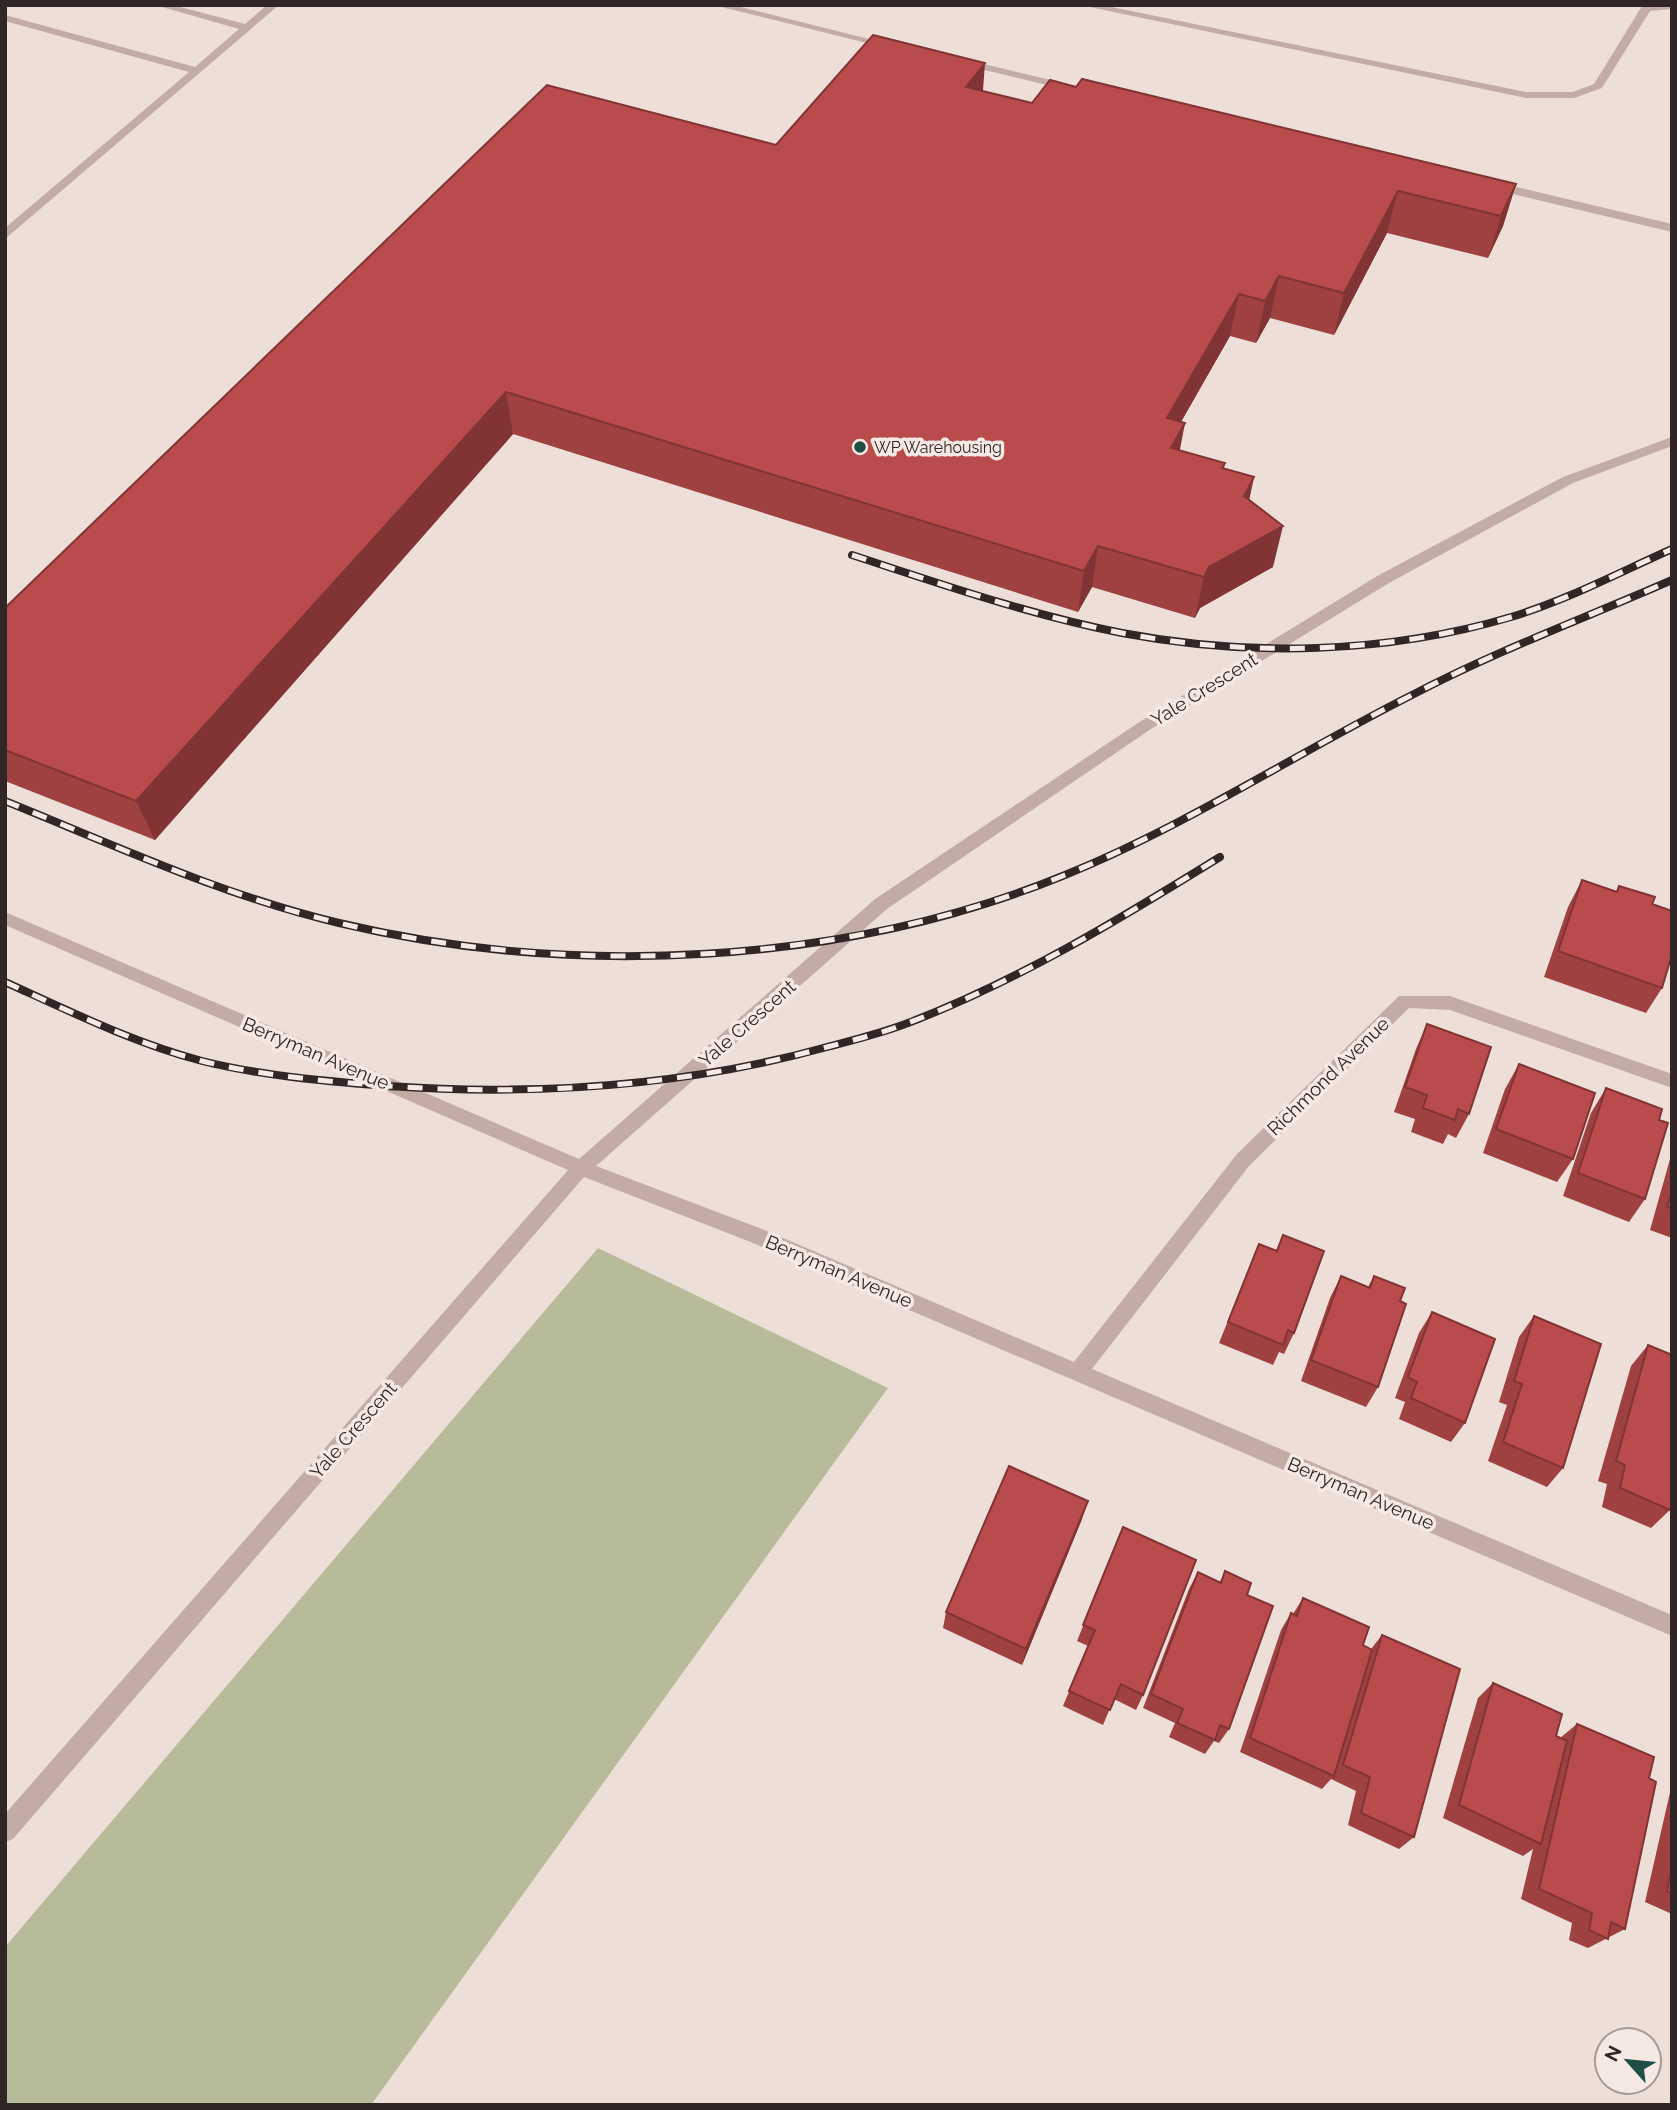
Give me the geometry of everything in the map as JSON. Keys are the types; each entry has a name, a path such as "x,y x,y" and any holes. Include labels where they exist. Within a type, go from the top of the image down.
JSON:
{"street":[{"path":"160,5 247,29"},
{"path":"5,235 274,5"},
{"path":"718,5 908,50"},
{"path":"1085,5 1538,95 1574,95 1598,86 1640,6 1672,6"},
{"path":"5,18 197,71"},
{"path":"949,59 1084,90"},
{"path":"1473,181 1672,228"},
{"name":"Yale Crescent","path":"5,1831 581,1168 881,904 1029,802 1270,648 1470,530 1568,480 1672,441"},
{"name":"Berryman Avenue","path":"5,918 581,1168 755,1235 1672,1626"},
{"name":"Richmond Avenue","path":"1078,1372 1242,1160 1405,1000 1450,1003 1672,1081"}],"green space":[{"path":"598,1248 888,1388 371,2105 5,2105 5,1947"}],"building":[{"name":"WP Warehousing","path":"873,35 985,63 966,87 1032,103 1050,80 1076,87 1082,79 1516,184 1501,216 1398,191 1344,293 1279,276 1265,301 1239,294 1167,418 1185,423 1171,448 1225,463 1222,468 1254,477 1244,496 1283,526 1209,567 1204,577 1098,546 1084,571 506,392 136,801 5,750 5,608 547,85 776,145"},
{"path":"1582,880 1617,892 1619,886 1655,897 1652,904 1672,911 1672,954 1662,988 1558,951"},
{"path":"1427,1024 1491,1047 1469,1114 1458,1109 1455,1120 1423,1108 1427,1095 1405,1087"},
{"path":"1519,1064 1595,1093 1573,1159 1496,1129"},
{"path":"1606,1088 1662,1109 1659,1120 1668,1123 1645,1199 1578,1173"},
{"path":"1672,1191 1672,1208 1667,1207"},
{"path":"1283,1235 1324,1251 1294,1333 1288,1330 1283,1345 1228,1322 1259,1244 1277,1251"},
{"path":"1341,1276 1370,1288 1374,1276 1405,1288 1400,1301 1406,1304 1378,1387 1311,1360"},
{"path":"1432,1312 1495,1339 1465,1423 1411,1398 1417,1382 1408,1377"},
{"path":"1534,1316 1601,1344 1563,1468 1503,1442 1522,1384 1514,1381"},
{"path":"1648,1345 1672,1355 1670,1510 1620,1488 1625,1465 1616,1461"},
{"path":"1009,1466 1088,1501 1026,1649 946,1612"},
{"path":"1123,1527 1196,1560 1143,1695 1121,1684 1110,1710 1069,1691 1095,1630 1083,1625"},
{"path":"1225,1571 1251,1583 1247,1595 1273,1606 1229,1729 1220,1725 1215,1740 1177,1723 1183,1709 1151,1694 1198,1572 1221,1583"},
{"path":"1303,1598 1369,1627 1363,1645 1372,1650 1334,1776 1250,1738 1291,1613 1297,1616"},
{"path":"1382,1635 1460,1669 1414,1837 1361,1813 1370,1777 1343,1765"},
{"path":"1493,1683 1562,1714 1556,1736 1567,1741 1541,1844 1459,1805"},
{"path":"1577,1724 1654,1757 1649,1778 1656,1782 1625,1929 1611,1922 1608,1939 1589,1930 1592,1913 1539,1889"},
{"path":"1672,1867 1672,1894 1667,1891"}],"railway":[{"path":"852,555 986,598 1122,633 1219,646 1318,648 1416,638 1511,617 1552,603 1672,549"},
{"path":"5,801 254,899 339,923 428,940 519,952 612,956 706,954 799,945 891,929 980,905 1065,875 1154,834 1444,679 1672,580"},
{"path":"5,982 102,1026 152,1045 202,1061 248,1071 340,1082 443,1089 554,1089 664,1080 773,1061 908,1023 1029,968 1106,926 1220,857"}],"place":[{"name":"WP Warehousing","path":"860,447"}]}
